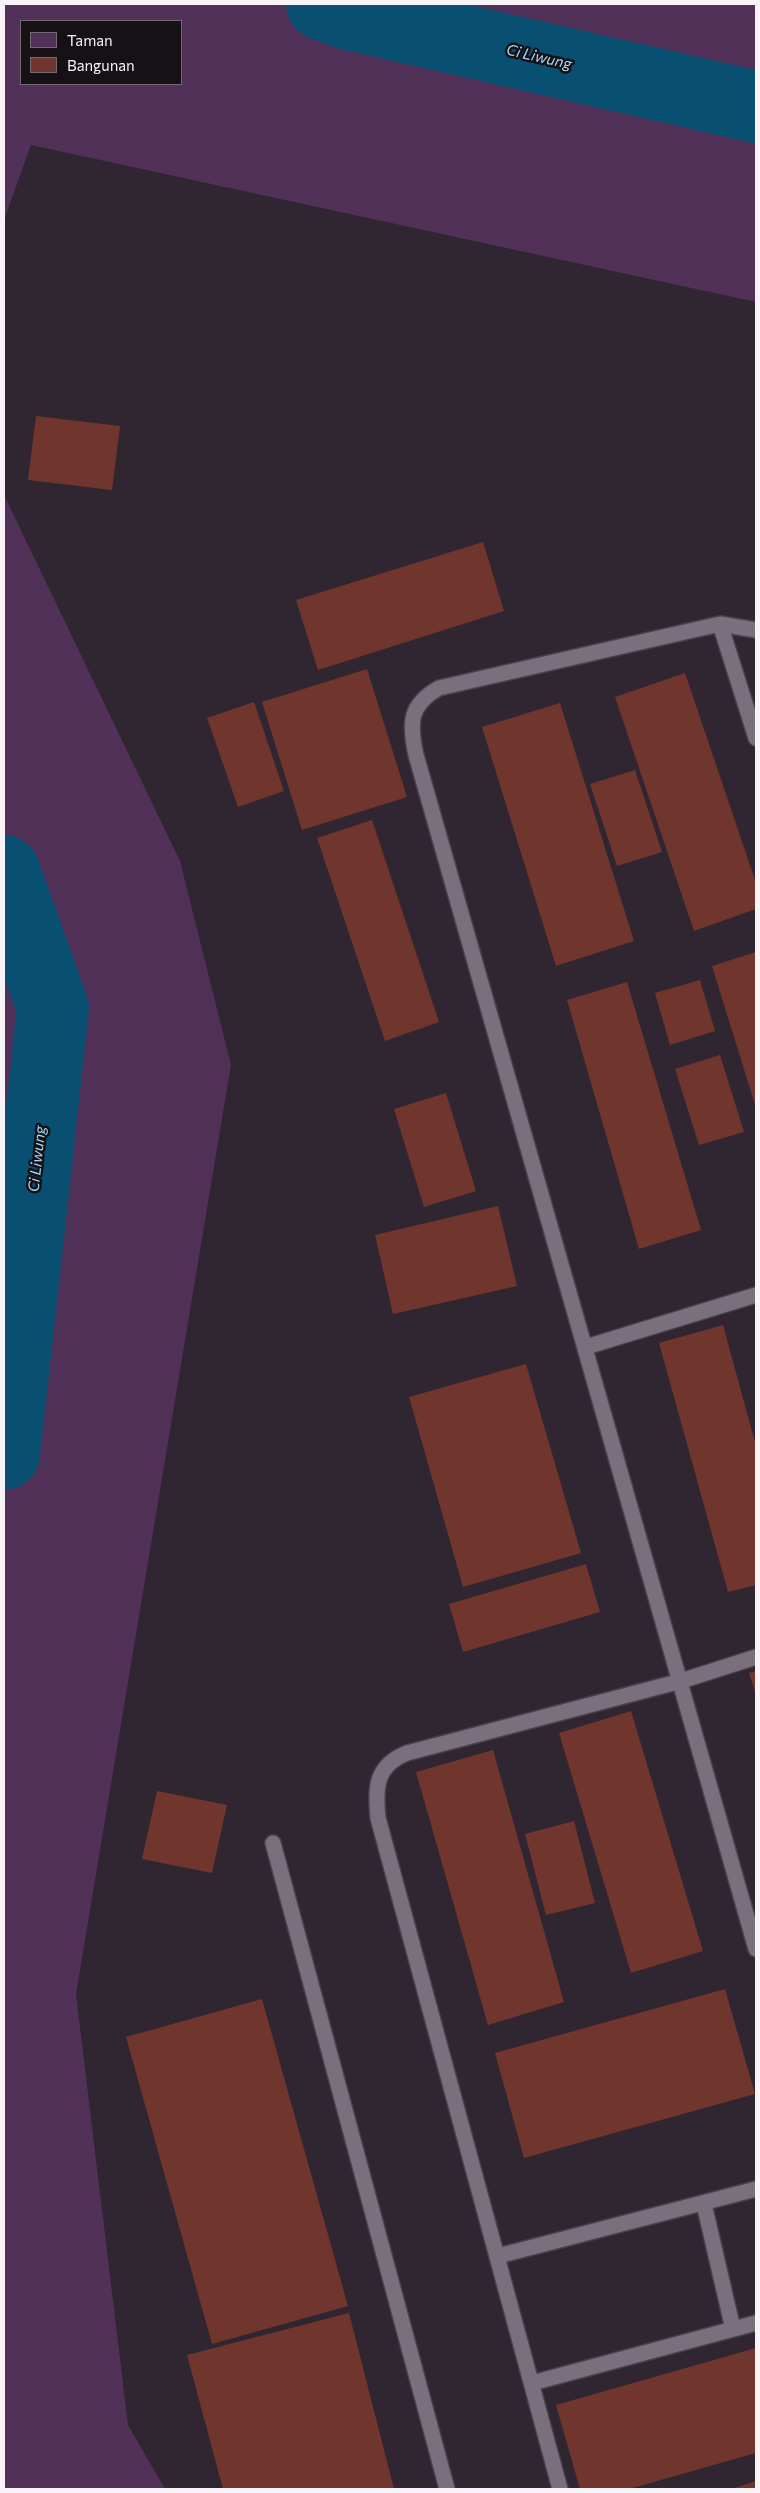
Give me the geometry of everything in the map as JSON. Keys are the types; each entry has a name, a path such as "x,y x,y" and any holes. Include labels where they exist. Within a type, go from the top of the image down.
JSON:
{"lane":[{"path":"720,624 756,738"},
{"path":"756,630 720,624 438,688 426,695 417,706 412,718 412,737 416,755 682,1680 756,1949"},
{"path":"586,1347 756,1295"},
{"path":"560,2489 378,1818 376,1791 388,1765 396,1757 407,1752 682,1680 756,1657"},
{"path":"273,1843 447,2489"},
{"path":"498,2256 756,2189"},
{"path":"704,2204 733,2328"},
{"path":"532,2382 756,2323"}],"green space":[{"path":"4,4 756,4 756,302 31,145 4,220"},
{"path":"4,495 180,861 231,1065 76,1994 128,2425 165,2489 4,2489"}],"building":[{"path":"36,416 120,426 112,490 28,480"},
{"path":"483,542 504,611 318,670 296,600"},
{"path":"367,669 407,797 302,830 262,702"},
{"path":"685,673 756,883 756,909 694,931 615,697"},
{"path":"254,702 284,791 238,807 207,718"},
{"path":"560,703 634,941 556,966 482,727"},
{"path":"635,770 662,852 617,866 590,784"},
{"path":"372,820 439,1022 385,1041 317,838"},
{"path":"756,952 756,1108 712,966"},
{"path":"700,980 715,1031 670,1045 655,993"},
{"path":"627,982 701,1230 639,1249 567,1000"},
{"path":"720,1055 744,1132 699,1145 675,1069"},
{"path":"446,1093 476,1191 424,1207 394,1109"},
{"path":"498,1206 517,1286 393,1314 375,1235"},
{"path":"723,1325 756,1446 756,1585 728,1592 659,1343"},
{"path":"526,1364 581,1553 463,1587 409,1397"},
{"path":"586,1564 600,1612 463,1652 449,1604"},
{"path":"756,1671 756,1694 749,1673"},
{"path":"631,1711 703,1951 631,1973 559,1733"},
{"path":"493,1750 564,2002 488,2025 416,1772"},
{"path":"157,1791 227,1805 212,1873 142,1859"},
{"path":"574,1821 595,1903 546,1915 525,1834"},
{"path":"725,1989 755,2094 524,2158 495,2053"},
{"path":"262,1999 348,2306 212,2344 126,2037"},
{"path":"349,2313 394,2489 223,2489 187,2355"},
{"path":"756,2348 756,2453 629,2489 580,2489 556,2405"},
{"path":"756,2481 756,2489 732,2489"}],"waterway":[{"name":"Ci Liwung","path":"322,4 348,14 756,107"},
{"name":"Ci Liwung","path":"4,871 53,1008 4,1454"}]}
